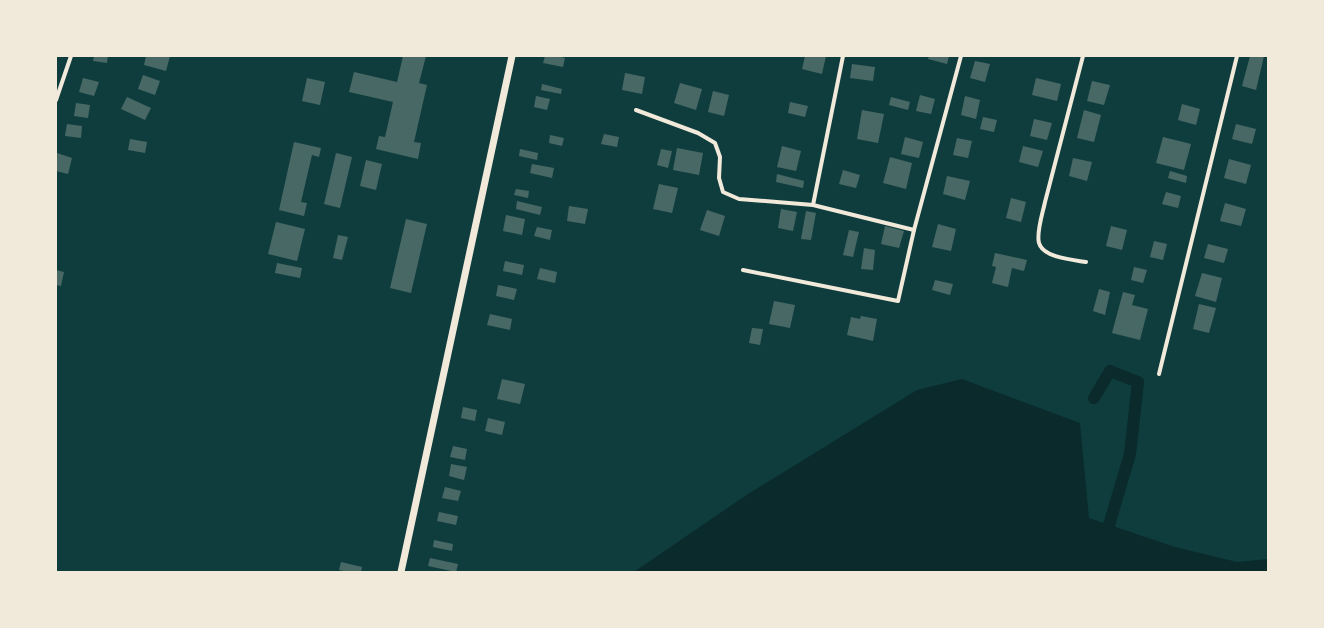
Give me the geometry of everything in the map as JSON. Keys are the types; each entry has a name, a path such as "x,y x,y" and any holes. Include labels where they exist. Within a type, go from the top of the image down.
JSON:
{"street":[{"path":"56,100 71,56"},
{"path":"401,572 512,56"},
{"path":"813,205 843,56"},
{"path":"743,270 898,300 914,230 962,56"},
{"path":"1083,56 1045,202 1040,226 1039,243 1044,251 1061,258 1086,262"},
{"path":"1159,374 1237,56"},
{"path":"636,110 698,133 715,143 720,157 719,178 723,192 739,199 813,205 914,230"}],"water":[{"path":"962,379 1080,423 1089,518 1175,547 1237,562 1268,559 1268,572 634,572 745,496 917,390"}],"building":[{"path":"94,56 108,56 107,63 93,61"},
{"path":"146,56 170,56 166,71 144,65"},
{"path":"403,56 426,56 419,83 427,85 414,142 421,143 418,159 376,149 379,136 385,137 393,102 349,92 354,72 397,82"},
{"path":"545,56 565,58 563,67 543,63"},
{"path":"805,56 826,56 822,74 802,69"},
{"path":"929,56 949,56 947,64 928,59"},
{"path":"1250,56 1264,56 1256,90 1242,86"},
{"path":"975,61 990,64 985,82 970,78"},
{"path":"852,64 875,67 873,81 850,78"},
{"path":"625,73 645,77 642,94 622,90"},
{"path":"143,75 160,81 155,95 138,89"},
{"path":"83,78 99,82 94,96 79,92"},
{"path":"307,78 325,82 320,105 302,101"},
{"path":"1036,78 1061,84 1057,101 1032,95"},
{"path":"1092,81 1110,85 1104,105 1087,101"},
{"path":"680,83 702,89 696,110 674,103"},
{"path":"542,84 562,89 561,94 541,90"},
{"path":"713,91 729,95 724,116 708,112"},
{"path":"920,95 935,99 931,114 916,111"},
{"path":"536,96 550,99 547,110 534,107"},
{"path":"965,96 980,100 976,119 961,115"},
{"path":"127,97 151,108 145,120 121,109"},
{"path":"891,97 910,102 908,110 889,105"},
{"path":"790,102 808,106 805,117 788,113"},
{"path":"76,103 90,105 88,118 74,116"},
{"path":"1182,104 1200,109 1196,125 1178,120"},
{"path":"862,110 884,114 878,143 857,139"},
{"path":"1084,110 1101,115 1094,142 1077,138"},
{"path":"983,117 997,120 994,132 980,129"},
{"path":"1034,119 1052,123 1047,140 1030,136"},
{"path":"67,124 82,126 81,138 65,136"},
{"path":"1236,124 1256,129 1252,144 1232,139"},
{"path":"604,134 619,137 617,147 601,144"},
{"path":"550,135 564,138 562,146 549,143"},
{"path":"905,137 923,142 919,158 901,154"},
{"path":"1163,137 1191,144 1184,170 1156,163"},
{"path":"957,138 972,141 968,158 953,155"},
{"path":"130,139 147,142 145,153 128,150"},
{"path":"294,142 321,148 319,157 312,155 301,202 307,203 304,216 279,210"},
{"path":"782,146 801,151 796,171 777,167"},
{"path":"1023,146 1043,151 1038,167 1019,162"},
{"path":"677,148 703,153 699,175 673,170"},
{"path":"520,149 538,153 537,160 519,156"},
{"path":"661,149 672,151 668,168 657,165"},
{"path":"57,153 72,158 68,174 56,171"},
{"path":"336,153 352,157 340,208 324,204"},
{"path":"890,157 912,163 906,189 883,183"},
{"path":"1073,158 1092,162 1087,181 1069,176"},
{"path":"1229,159 1251,165 1246,184 1224,178"},
{"path":"366,160 382,164 376,190 360,186"},
{"path":"532,164 554,168 552,178 530,173"},
{"path":"843,170 860,175 856,188 839,184"},
{"path":"1170,171 1187,176 1186,183 1168,178"},
{"path":"777,174 804,181 803,188 776,182"},
{"path":"947,176 970,181 965,200 943,194"},
{"path":"659,184 678,188 672,213 653,209"},
{"path":"516,189 529,191 528,198 514,195"},
{"path":"1166,192 1181,196 1178,208 1162,204"},
{"path":"1011,198 1026,202 1021,222 1006,218"},
{"path":"517,201 542,207 540,215 516,209"},
{"path":"1225,203 1246,209 1241,226 1220,221"},
{"path":"569,206 588,209 585,224 567,221"},
{"path":"781,209 797,212 793,231 778,228"},
{"path":"707,210 725,216 719,236 700,230"},
{"path":"806,211 816,213 811,240 801,239"},
{"path":"506,215 525,219 522,235 503,231"},
{"path":"406,219 427,224 411,293 390,288"},
{"path":"276,222 305,229 297,261 268,254"},
{"path":"938,224 956,229 951,251 932,247"},
{"path":"885,226 904,231 899,248 881,244"},
{"path":"1111,226 1127,230 1122,250 1106,246"},
{"path":"537,227 552,230 550,240 534,236"},
{"path":"849,230 859,232 853,257 843,255"},
{"path":"338,235 348,237 342,260 333,258"},
{"path":"1154,241 1167,244 1163,260 1150,257"},
{"path":"1208,244 1228,249 1224,263 1204,258"},
{"path":"864,248 875,250 873,270 861,269"},
{"path":"995,253 1027,260 1024,271 1012,268 1008,287 992,283 996,267 992,266"},
{"path":"505,261 524,265 522,275 503,271"},
{"path":"277,263 302,268 300,278 275,273"},
{"path":"1134,267 1147,270 1143,283 1131,280"},
{"path":"540,268 557,272 555,283 537,279"},
{"path":"56,270 64,272 61,286 56,285"},
{"path":"1202,273 1222,278 1216,302 1195,296"},
{"path":"935,280 953,284 950,295 932,290"},
{"path":"498,285 517,289 514,300 496,296"},
{"path":"1099,289 1110,292 1105,315 1093,311"},
{"path":"1123,292 1135,295 1132,305 1148,309 1140,340 1112,333"},
{"path":"774,301 795,305 790,328 769,324"},
{"path":"1199,304 1216,308 1209,333 1193,329"},
{"path":"490,314 512,319 510,330 487,325"},
{"path":"861,316 877,319 873,341 847,335 851,317 860,319"},
{"path":"752,328 763,329 760,345 749,343"},
{"path":"502,379 525,384 520,404 497,399"},
{"path":"463,407 477,410 475,421 461,418"},
{"path":"488,418 505,422 502,435 485,431"},
{"path":"453,446 467,449 465,460 450,457"},
{"path":"451,464 467,467 464,480 449,476"},
{"path":"445,487 461,491 458,501 442,498"},
{"path":"439,512 458,516 456,525 437,521"},
{"path":"434,540 453,544 452,551 433,547"},
{"path":"430,558 458,564 456,572 428,566"},
{"path":"341,562 362,567 361,572 339,570"}],"waterway":[{"path":"1094,398 1110,371 1138,382 1130,454 1109,525"}]}
